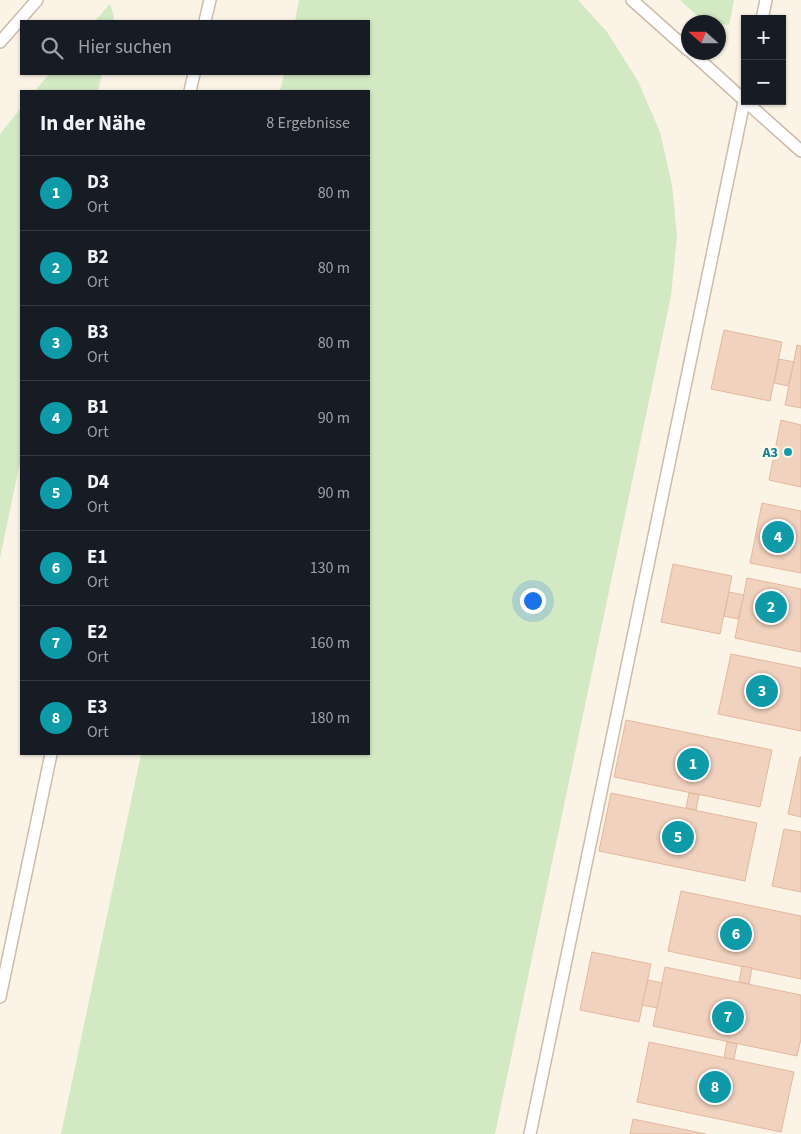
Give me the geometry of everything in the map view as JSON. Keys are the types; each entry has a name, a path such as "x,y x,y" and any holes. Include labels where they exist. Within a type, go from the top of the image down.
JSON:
{"lane":[{"path":"0,42 37,0"},
{"path":"205,20 210,0"},
{"path":"632,0 681,43"},
{"path":"763,15 766,0"},
{"path":"700,60 741,96"},
{"path":"190,90 194,75"},
{"path":"530,1134 744,105"},
{"path":"750,105 801,151"},
{"path":"0,997 51,755"}],"green space":[{"path":"299,0 578,0 607,32 638,81 660,132 672,185 677,236 671,296 495,1134 61,1134 141,755 370,755 370,90 280,90 284,75 370,75 370,20 295,20"},
{"path":"680,0 734,0 729,25 726,25 726,15 696,15"},
{"path":"110,4 114,16 113,20 96,20"},
{"path":"48,75 102,75 98,90 36,90"},
{"path":"20,109 20,462 0,558 0,134"}],"building":[{"path":"724,330 782,342 770,401 711,389"},
{"path":"797,345 801,346 801,408 785,405"},
{"path":"779,359 794,362 788,386 774,383"},
{"name":"A3","path":"781,420 801,425 801,487 769,480"},
{"path":"762,503 801,511 801,573 750,563"},
{"path":"673,564 732,576 720,634 661,622"},
{"path":"747,578 801,589 801,652 735,638"},
{"path":"729,592 744,595 738,619 724,616"},
{"path":"731,654 801,668 801,731 718,714"},
{"path":"626,720 772,750 760,807 614,777"},
{"path":"801,757 801,817 788,814"},
{"path":"611,793 757,823 745,881 599,851"},
{"path":"689,793 699,795 696,810 686,808"},
{"path":"784,829 801,832 801,892 772,886"},
{"path":"681,891 801,916 801,979 668,951"},
{"path":"592,952 651,964 639,1022 580,1010"},
{"path":"742,966 752,968 749,984 739,982"},
{"path":"665,967 801,995 801,1039 797,1056 653,1026"},
{"path":"648,980 662,983 657,1008 642,1005"},
{"path":"649,1042 794,1072 781,1132 637,1102"},
{"path":"727,1042 737,1044 734,1059 724,1058"},
{"path":"633,1119 706,1134 630,1134"}],"place":[{"name":"A3","path":"788,452"},
{"name":"B1","path":"778,537"},
{"name":"B2","path":"771,607"},
{"name":"B3","path":"762,691"},
{"name":"D3","path":"693,764"},
{"name":"D4","path":"678,837"},
{"name":"E1","path":"736,934"},
{"name":"E2","path":"728,1017"},
{"name":"E3","path":"715,1087"}]}
